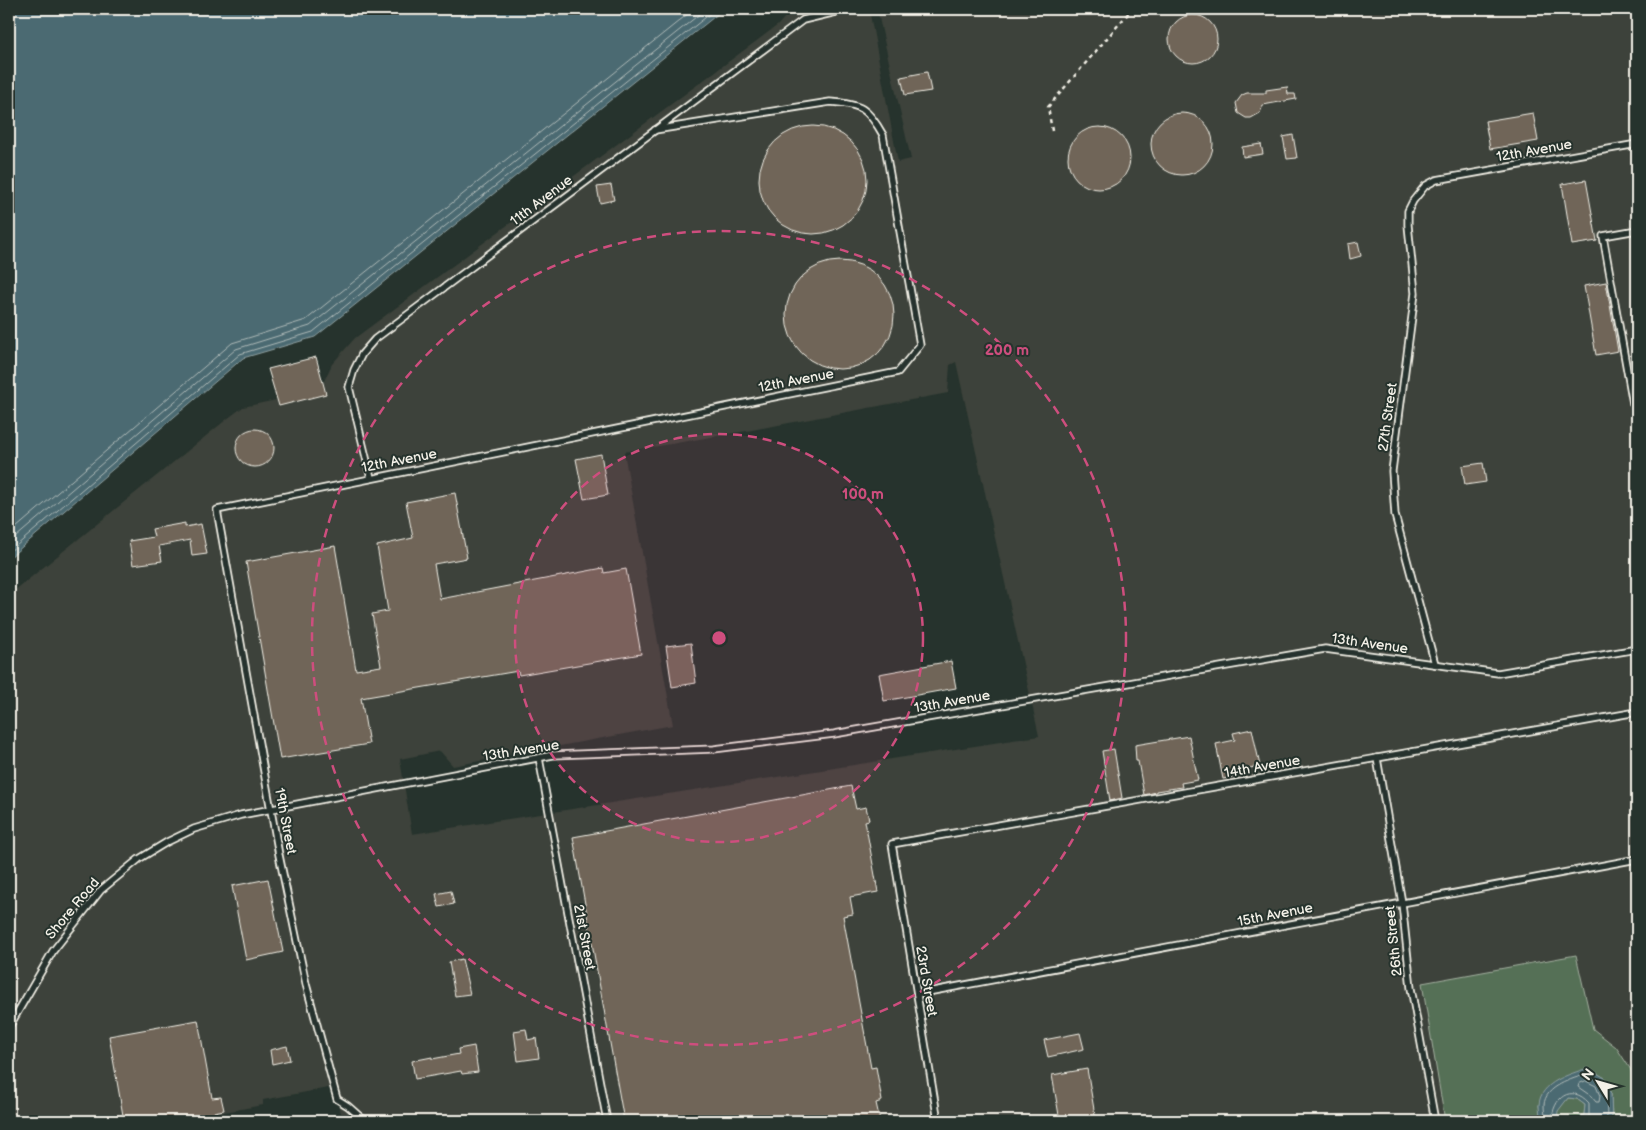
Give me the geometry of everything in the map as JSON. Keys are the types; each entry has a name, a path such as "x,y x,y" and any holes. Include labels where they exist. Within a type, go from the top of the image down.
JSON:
{"lane":[{"name":"11th Avenue","path":"371,478 349,387 354,370 362,354 375,339 803,20 850,9"},
{"name":"12th Avenue","path":"217,510 898,372 920,345 883,135 872,115 851,104 830,102 655,130"},
{"name":"12th Avenue","path":"1436,180 1637,144"},
{"name":"27th Street","path":"1435,664 1395,515 1392,471 1415,294 1408,211 1425,186 1436,180"},
{"path":"1635,404 1603,236 1637,230"},
{"name":"19th Street","path":"217,510 271,808 306,984 337,1099 365,1121"},
{"name":"13th Avenue","path":"271,808 553,755 714,749 834,734 1325,649 1498,673 1637,649"},
{"name":"14th Avenue","path":"892,844 1637,712"},
{"name":"21st Street","path":"539,758 607,1121"},
{"name":"26th Street","path":"1377,758 1402,903 1411,988 1435,1121"},
{"name":"Shore Road","path":"9,1027 53,951 101,890 139,858 194,829 271,808"},
{"name":"23rd Street","path":"892,844 938,1121"},
{"name":"15th Avenue","path":"917,994 1637,858"}],"path":[{"path":"1052,130 1048,107 1132,9"}],"shaded area":[{"path":"792,9 869,9 898,162 911,159 877,9 1637,9 1637,1121 343,1121 334,1087 263,1100 263,1105 219,1113 219,1117 194,1121 9,1121 9,595 243,407 276,400 268,369 316,357 323,383 332,364 355,338 778,25","holes":["956,362 1039,736 412,834 400,759 440,751 453,766 673,725 624,452 948,393 950,365"]}],"green space":[{"path":"1576,955 1593,1029 1616,1047 1631,1070 1637,1103 1637,1121 1612,1121 1611,1094 1605,1078 1588,1068 1539,1105 1541,1121 1445,1121 1422,983"},
{"path":"1568,1098 1577,1099 1585,1105 1584,1115 1577,1119 1570,1117 1568,1121 1557,1121 1557,1111"}],"water":[{"path":"9,9 724,9 315,337 243,358 9,558"},
{"path":"1588,1068 1605,1078 1611,1094 1612,1121 1568,1121 1569,1117 1577,1119 1584,1115 1585,1105 1577,1099 1568,1098 1558,1111 1557,1121 1541,1121 1539,1105 1545,1090 1557,1080"}],"building":[{"path":"1193,15 1202,17 1210,22 1215,30 1217,39 1215,48 1210,56 1202,61 1193,63 1184,61 1176,56 1171,48 1169,39 1171,30 1176,22 1184,17"},
{"path":"927,72 931,91 905,95 901,77"},
{"path":"1287,87 1288,94 1295,94 1296,99 1263,105 1260,113 1251,118 1246,118 1238,113 1236,103 1242,95 1247,93 1266,93 1266,90"},
{"path":"1176,113 1188,113 1204,122 1211,132 1213,144 1211,156 1204,166 1188,175 1176,175 1165,170 1156,161 1151,150 1151,138 1156,127 1165,118"},
{"path":"1533,113 1538,141 1490,149 1485,121"},
{"path":"813,126 834,130 851,142 863,159 867,180 863,201 851,218 834,230 813,234 792,230 775,218 763,201 759,180 763,159 775,142 792,130"},
{"path":"1093,127 1105,127 1121,136 1128,146 1130,158 1128,170 1121,180 1105,189 1093,189 1082,184 1073,175 1068,164 1068,152 1073,141 1082,132"},
{"path":"1293,135 1297,158 1287,159 1283,137"},
{"path":"1261,144 1263,154 1243,157 1242,147"},
{"path":"1586,180 1597,241 1572,245 1562,184"},
{"path":"611,185 614,200 600,203 597,187"},
{"path":"1358,242 1361,256 1350,259 1348,244"},
{"path":"840,261 861,265 878,277 890,294 894,315 890,336 878,353 861,365 840,369 819,365 802,353 790,336 786,315 790,294 802,277 819,265"},
{"path":"1606,282 1618,351 1596,355 1584,286"},
{"path":"316,357 326,394 279,406 268,369"},
{"path":"255,429 269,434 274,448 269,462 255,467 241,462 236,448 241,434"},
{"path":"601,454 608,495 584,499 576,459"},
{"path":"1483,463 1486,482 1465,485 1462,466"},
{"path":"455,493 467,558 434,564 440,599 603,568 604,573 626,569 641,654 519,675 518,671 361,698 369,744 280,759 246,562 335,546 356,670 381,666 372,614 388,611 377,546 413,538 406,502"},
{"path":"185,523 185,527 201,524 207,554 192,556 190,540 159,546 162,561 133,565 129,541 154,537 152,529"},
{"path":"691,643 696,683 672,687 666,646"},
{"path":"951,661 956,688 884,701 879,674"},
{"path":"1252,729 1260,766 1234,771 1235,776 1223,779 1216,744 1235,740 1233,733"},
{"path":"1189,736 1198,780 1181,783 1182,787 1144,795 1138,761 1136,761 1135,745"},
{"path":"1114,749 1122,798 1110,801 1102,751"},
{"path":"851,786 856,809 866,807 869,820 865,821 878,892 850,897 853,914 843,916 871,1068 876,1067 882,1101 876,1103 880,1121 624,1121 573,837"},
{"path":"268,879 283,952 246,960 232,886"},
{"path":"451,891 454,904 439,907 436,894"},
{"path":"462,959 470,994 455,996 449,962"},
{"path":"198,1020 212,1098 221,1097 224,1110 214,1112 215,1114 175,1121 124,1121 109,1036"},
{"path":"526,1029 528,1040 536,1038 539,1058 518,1061 514,1031"},
{"path":"1080,1033 1084,1049 1048,1057 1044,1040"},
{"path":"287,1046 290,1060 272,1064 270,1050"},
{"path":"474,1046 478,1072 462,1074 461,1071 415,1079 412,1061 459,1054 458,1049"},
{"path":"1087,1069 1096,1121 1060,1121 1052,1075"}]}
